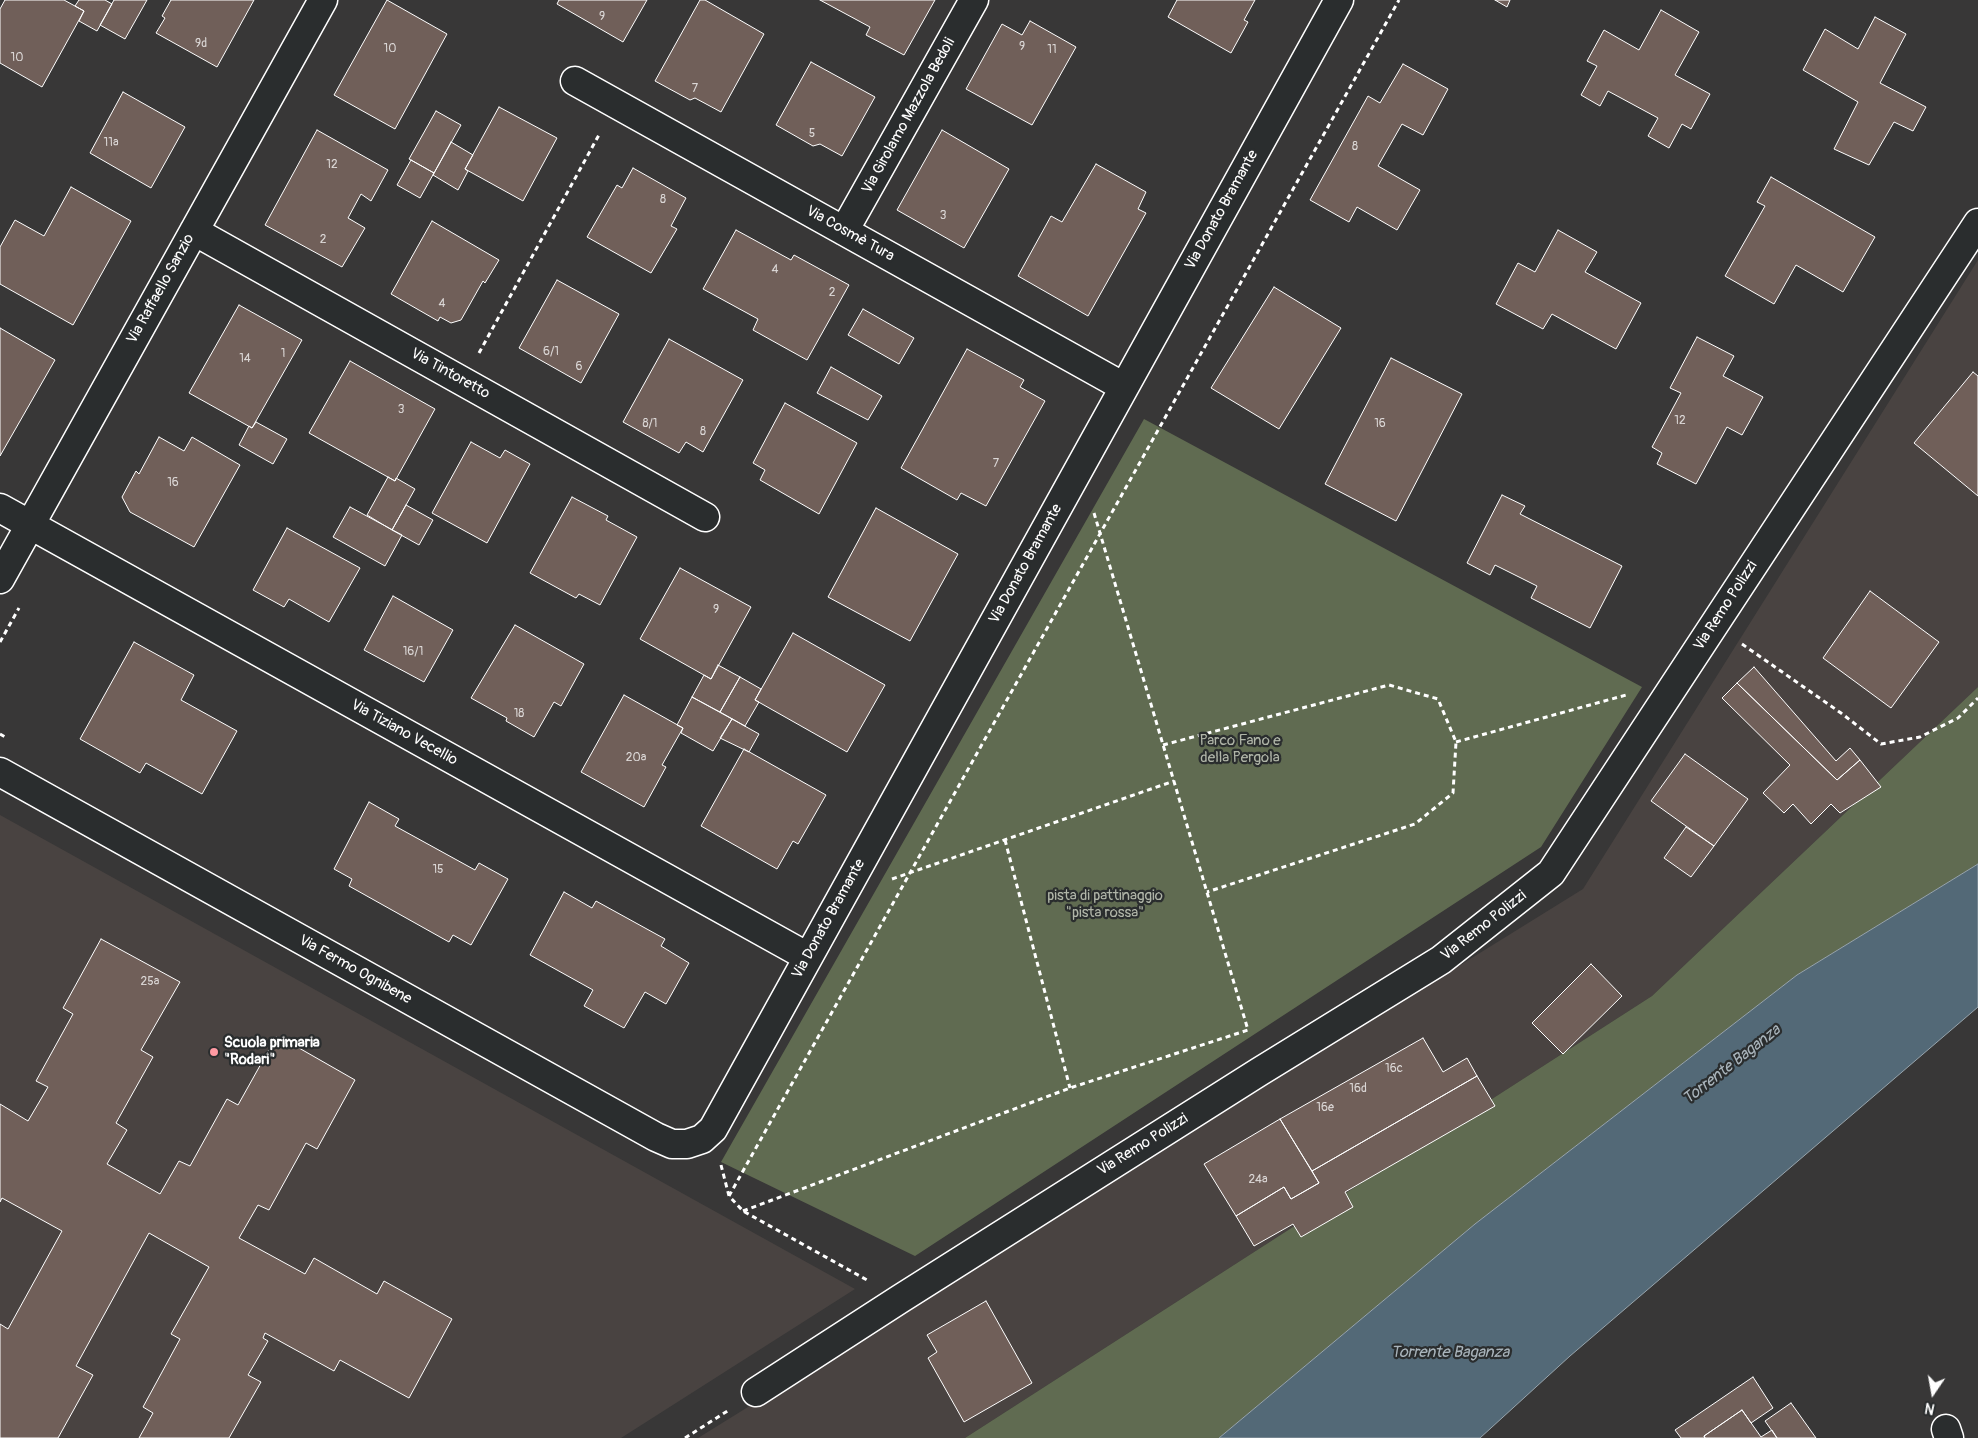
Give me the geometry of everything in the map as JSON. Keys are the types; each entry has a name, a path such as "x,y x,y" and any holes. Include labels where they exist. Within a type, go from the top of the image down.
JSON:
{"street":[{"name":"Via Raffaello Sanzio","path":"0,579 323,0"},
{"name":"Via Girolamo Mazzola Bedoli","path":"844,231 974,0"},
{"name":"Via Donato Bramante","path":"713,1129 1339,0"},
{"name":"Via Cosmè Tura","path":"575,81 1124,387"},
{"name":"Via Remo Polizzi","path":"756,1392 1259,1072 1442,960 1551,873 1978,223"},
{"name":"Via Tintoretto","path":"194,231 705,517"},
{"name":"Via Tiziano Vecellio","path":"0,508 808,957"},
{"name":"Via Fermo Ognibene","path":"0,772 656,1138 672,1144 688,1144 702,1139 713,1129"}],"path":[{"path":"728,1196 1399,0"},
{"path":"463,382 616,104"},
{"path":"743,1211 1070,1088 1248,1030 1080,467"},
{"path":"1714,624 1841,713 1881,744 1920,737 1958,718 1978,698"},
{"path":"1456,742 1677,680"},
{"path":"1163,745 1389,685 1438,699 1456,742 1453,793 1415,824 1207,892"},
{"path":"0,734 9,739"},
{"path":"841,897 1174,781"},
{"path":"1005,840 1070,1088"},
{"path":"713,1129 728,1196 743,1211 900,1299"},
{"path":"685,1438 756,1392"}],"shaded area":[{"path":"1978,260 1978,687 1652,996 965,1438 698,1438 1583,889"},
{"name":"Scuola primaria \"Rodari\"","path":"0,815 855,1289 621,1438 0,1438"}],"green space":[{"name":"Parco Fano e della Pergola","path":"1144,419 1642,687 1541,847 915,1256 721,1162"},
{"path":"1978,687 1978,864 1797,975 1475,1224 1219,1438 965,1438 1652,996"}],"water":[{"name":"Torrente Baganza","path":"1978,864 1978,1007 1570,1356 1480,1438 1219,1438 1475,1224 1797,975"}],"building":[{"path":"5,0 64,0 84,11 42,87 0,63 0,9"},
{"path":"79,0 105,0 112,4 97,31 79,21 84,11 75,6"},
{"path":"114,0 147,0 125,39 100,25"},
{"path":"171,0 254,0 217,67 156,33 165,18 162,16"},
{"path":"387,0 447,34 395,129 334,95"},
{"path":"559,0 647,0 623,42 557,4"},
{"path":"700,0 705,0 764,34 721,112 695,98 690,100 655,81"},
{"path":"820,0 935,0 904,55 866,35 870,27"},
{"path":"1177,0 1255,0 1244,20 1248,22 1231,53 1168,17"},
{"path":"1495,0 1510,0 1507,7"},
{"path":"1661,10 1699,32 1675,75 1710,94 1691,129 1682,124 1669,148 1648,136 1658,118 1608,91 1600,106 1581,95 1597,66 1587,61 1604,30 1639,50"},
{"path":"1875,17 1906,34 1880,83 1926,107 1913,131 1894,122 1869,165 1834,149 1858,102 1803,70 1825,29 1858,49"},
{"path":"1030,21 1076,47 1032,125 966,89 1002,24 1022,35"},
{"path":"811,62 875,97 842,156 820,144 813,146 776,125"},
{"path":"1403,64 1448,89 1423,135 1402,124 1378,166 1420,190 1397,230 1357,207 1349,222 1310,200 1368,96 1380,103"},
{"path":"123,92 185,127 151,188 90,153"},
{"path":"499,107 557,138 523,201 465,169"},
{"path":"436,111 461,125 434,173 409,159"},
{"path":"317,130 388,170 371,201 361,194 348,218 365,228 342,267 265,225"},
{"path":"942,130 1009,169 964,248 897,210"},
{"path":"451,142 473,155 465,169 468,171 458,190 433,175"},
{"path":"411,160 434,173 420,198 397,185"},
{"path":"1096,164 1146,192 1138,209 1146,213 1088,316 1018,276 1051,216 1062,222"},
{"path":"633,168 686,198 671,226 677,229 651,273 587,237 617,185 622,188"},
{"path":"1771,177 1875,237 1843,292 1796,265 1774,304 1725,276 1765,206 1757,202"},
{"path":"71,187 131,221 73,325 0,284 0,247 15,220 44,236"},
{"path":"432,221 499,260 485,283 483,281 461,320 451,323 440,317 438,321 391,294"},
{"path":"736,230 791,260 794,255 849,285 807,360 753,330 758,319 703,289"},
{"path":"1558,230 1597,252 1585,272 1641,303 1616,349 1552,314 1543,329 1496,304 1518,263 1535,272"},
{"path":"557,280 619,314 581,383 519,348"},
{"path":"1274,287 1341,328 1279,429 1211,388"},
{"path":"239,305 302,340 252,428 189,393"},
{"path":"863,309 914,338 899,364 848,335"},
{"path":"0,328 55,360 0,456"},
{"path":"1697,337 1734,356 1723,376 1763,397 1742,435 1727,427 1696,484 1657,464 1662,453 1652,447 1681,393 1670,388"},
{"path":"669,339 743,380 703,452 686,442 679,453 623,422"},
{"path":"967,349 1024,380 1020,387 1045,401 986,506 961,493 957,500 901,468"},
{"path":"1391,358 1462,394 1396,521 1325,484"},
{"path":"350,361 435,409 395,481 309,433"},
{"path":"831,367 882,396 868,420 817,393"},
{"path":"1973,372 1978,376 1978,496 1914,443"},
{"path":"785,403 857,443 819,514 760,480 765,470 753,463"},
{"path":"256,422 287,439 273,464 239,445 249,426 252,428"},
{"path":"159,437 184,451 192,437 240,465 194,547 130,512 122,497 136,471 139,474"},
{"path":"471,442 500,458 505,450 530,464 487,543 432,513"},
{"path":"388,477 395,481 396,478 415,489 392,530 367,515"},
{"path":"1502,495 1525,506 1520,514 1622,566 1590,628 1531,598 1537,586 1495,565 1490,575 1467,563"},
{"path":"572,497 608,516 606,520 637,537 600,605 579,594 576,598 530,573"},
{"path":"406,505 433,520 419,545 392,530"},
{"path":"350,507 402,535 385,566 333,537"},
{"path":"876,508 958,554 910,641 828,597"},
{"path":"287,528 360,568 329,622 289,599 284,607 253,590"},
{"path":"680,568 751,607 711,679 640,639"},
{"path":"1870,591 1939,642 1891,708 1823,658"},
{"path":"393,596 453,630 424,682 364,650"},
{"path":"515,625 584,664 561,706 554,702 534,737 506,721 507,718 471,698"},
{"path":"793,633 885,685 847,752 755,700"},
{"path":"134,642 194,675 181,700 237,731 202,794 146,763 140,773 80,739"},
{"path":"718,665 740,677 720,712 692,697 704,675 711,679"},
{"path":"1754,667 1836,761 1850,748 1860,760 1837,780 1737,683"},
{"path":"740,677 761,689 755,700 759,702 745,726 720,712"},
{"path":"1737,683 1837,780 1860,760 1881,787 1840,813 1831,804 1811,824 1793,804 1784,813 1763,793 1790,765 1722,698"},
{"path":"624,695 683,728 662,765 666,767 644,807 581,772"},
{"path":"692,697 732,719 713,751 681,733 683,728 677,725"},
{"path":"732,719 759,734 749,752 720,738"},
{"path":"744,749 826,795 798,844 793,841 777,869 701,826"},
{"path":"1685,754 1748,799 1714,846 1651,801"},
{"path":"369,802 399,819 395,826 475,870 479,863 508,879 471,945 453,935 449,942 349,886 352,879 334,869"},
{"path":"1686,827 1714,846 1691,877 1664,858"},
{"path":"564,892 592,908 596,901 665,939 661,946 689,963 666,1004 645,992 624,1028 584,1006 593,990 530,955"},
{"path":"101,939 180,982 141,1050 153,1057 116,1123 127,1130 107,1164 160,1194 179,1161 190,1166 227,1099 238,1105 276,1037 284,1042 285,1040 355,1080 317,1149 306,1143 269,1210 258,1205 239,1238 305,1274 314,1258 377,1294 384,1281 452,1319 409,1398 340,1360 334,1371 265,1333 263,1338 268,1341 248,1375 261,1382 229,1438 139,1438 153,1413 143,1407 180,1339 171,1334 209,1267 149,1233 76,1366 93,1375 58,1438 0,1438 0,1324 8,1329 62,1231 2,1198 0,1202 0,1104 28,1121 48,1087 36,1081 73,1014 63,1008"},
{"path":"1591,964 1622,996 1563,1054 1532,1023"},
{"path":"1423,1038 1443,1072 1467,1058 1477,1076 1312,1171 1280,1119"},
{"path":"1477,1076 1495,1106 1345,1192 1353,1207 1301,1237 1293,1224 1254,1246 1236,1216 1284,1187 1291,1199 1319,1183 1312,1171"},
{"path":"1280,1119 1319,1183 1291,1199 1284,1187 1236,1216 1204,1164"},
{"path":"986,1301 1032,1383 964,1422 928,1358 937,1352 927,1335"},
{"path":"1753,1377 1773,1408 1751,1423 1742,1410 1704,1436 1705,1438 1681,1438 1675,1430"},
{"path":"1791,1403 1816,1438 1777,1438 1765,1421"},
{"path":"1742,1410 1761,1437 1772,1430 1777,1438 1705,1438 1704,1436"}],"place":[{"name":"Scuola primaria \"Rodari\"","path":"214,1052"}],"park label":[{"name":"pista di pattinaggio \"pista rossa\"","path":"1105,904"}]}
